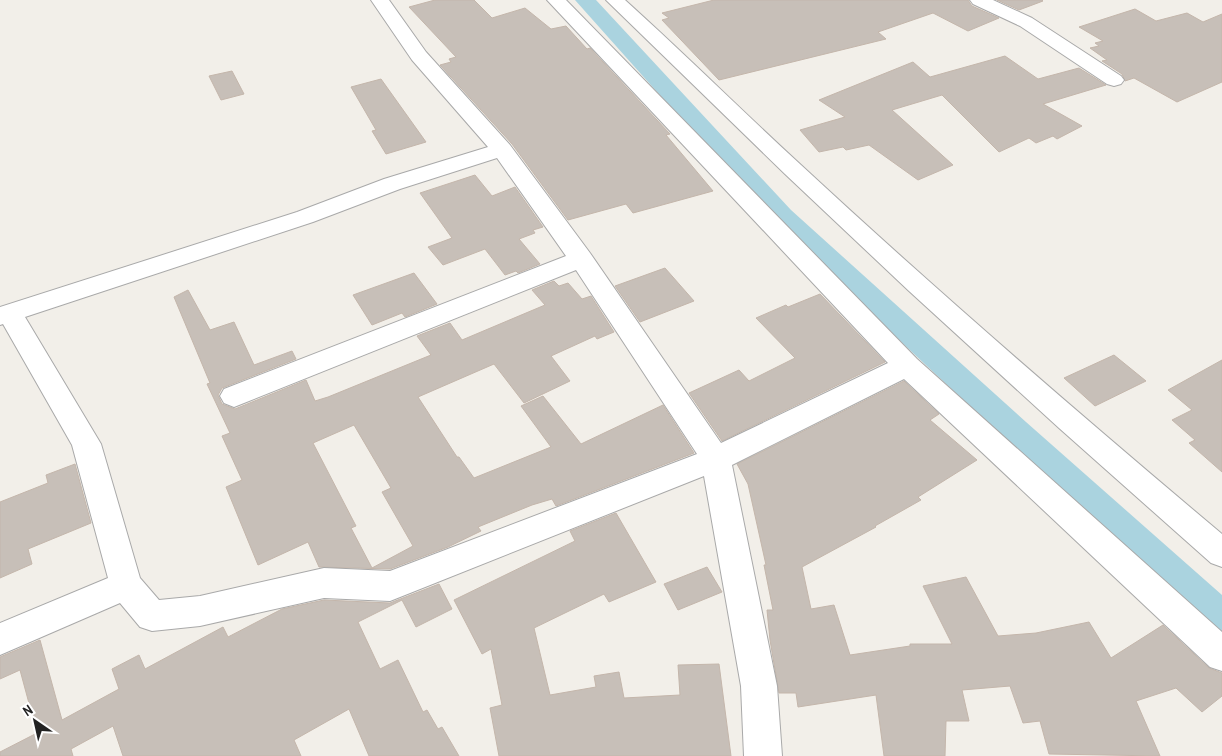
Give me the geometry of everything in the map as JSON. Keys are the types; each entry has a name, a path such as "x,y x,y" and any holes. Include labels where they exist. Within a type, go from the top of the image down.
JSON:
{"street":[{"path":"380,0 419,56 502,150 581,259 716,459 759,686 763,756"},
{"path":"556,0 907,366 1222,655"},
{"path":"615,0 666,46 817,192 1120,466 1222,553"},
{"path":"979,0 1026,22 1114,80"},
{"path":"502,150 392,184 305,217 4,314 86,444 126,585 152,616 200,611 324,582 390,586 716,459 907,366"},
{"path":"234,396 581,259"},
{"path":"0,639 126,585"}],"building":[{"path":"435,0 474,0 492,18 525,8 551,29 566,26 587,49 590,48 670,134 666,135 713,191 633,213 626,204 568,220 512,144 440,65 451,62 449,59 456,57 409,7"},
{"path":"714,0 968,0 972,6 999,18 968,31 933,13 878,32 886,39 719,80 662,20 669,18 662,13"},
{"path":"997,0 1042,0 1043,1 1019,10"},
{"path":"1135,9 1156,21 1187,13 1203,22 1222,14 1222,82 1177,102 1134,78 1125,81 1122,74 1102,61 1107,60 1090,48 1099,46 1095,43 1103,41 1079,27"},
{"path":"1005,56 1038,79 1079,68 1106,85 1043,104 1082,126 1057,139 1053,136 1036,143 1029,138 999,152 942,95 892,110 953,165 918,180 869,145 846,150 843,147 819,152 800,130 845,117 819,100 913,62 930,77"},
{"path":"232,71 244,94 221,100 209,76"},
{"path":"381,79 426,142 386,154 372,131 376,130 351,87"},
{"path":"475,175 492,196 515,187 543,227 533,230 535,233 519,239 540,264 518,273 516,271 505,275 485,249 443,265 428,247 452,238 420,193"},
{"path":"665,268 694,301 640,322 615,286"},
{"path":"414,273 437,304 405,317 402,313 372,325 353,295"},
{"path":"554,281 559,286 568,283 582,299 591,296 614,332 597,339 595,336 551,356 570,381 524,403 494,364 418,397 457,457 459,457 474,478 551,447 521,406 543,396 581,444 663,405 694,453 556,506 552,499 532,505 478,527 481,531 448,547 390,569 319,567 308,542 258,565 226,487 242,480 222,436 230,433 207,384 210,383 174,297 188,290 210,330 234,322 254,365 292,351 296,359 222,388 218,395 222,404 235,409 306,380 315,401 328,397 431,355 417,336 450,323 462,340 545,305 532,290","holes":["354,425 391,488 382,492 413,546 372,568 351,528 356,526 313,443"]},
{"path":"820,294 885,362 722,441 689,393 739,370 749,381 795,358 756,318 786,305 788,307"},
{"path":"1114,355 1146,381 1095,406 1064,378"},
{"path":"1222,360 1222,472 1189,443 1195,440 1172,420 1192,410 1168,390"},
{"path":"904,381 939,414 930,420 977,460 918,497 921,500 802,567 811,609 834,605 850,655 910,646 910,644 952,644 923,586 966,577 998,636 1036,633 1089,622 1111,658 1163,625 1209,668 1222,673 1222,696 1202,712 1176,688 1136,701 1160,756 1049,754 1040,721 1023,723 1010,686 962,690 969,721 946,721 945,756 884,756 876,695 798,707 796,693 779,693 770,640 767,610 773,610 764,565 766,565 748,484 737,464"},
{"path":"75,464 91,523 28,549 32,564 0,578 0,502 48,483 46,475"},
{"path":"616,513 656,582 609,602 604,594 534,628 550,695 596,687 594,676 619,672 624,698 680,695 678,665 719,664 731,756 499,756 490,708 502,705 491,649 482,654 454,600 575,541 570,531"},
{"path":"707,567 722,592 678,610 664,584"},
{"path":"439,584 452,609 416,627 402,600 358,622 380,669 398,660 423,712 427,710 438,729 442,727 459,756 369,756 349,709 294,740 301,756 123,756 113,726 71,749 73,756 0,756 0,752 37,733 20,670 0,679 0,657 40,640 62,720 119,689 112,669 139,655 145,669 223,627 228,637 282,609 324,600 390,603"}],"waterway":[{"path":"585,0 782,216 1015,431 1222,618"}]}
